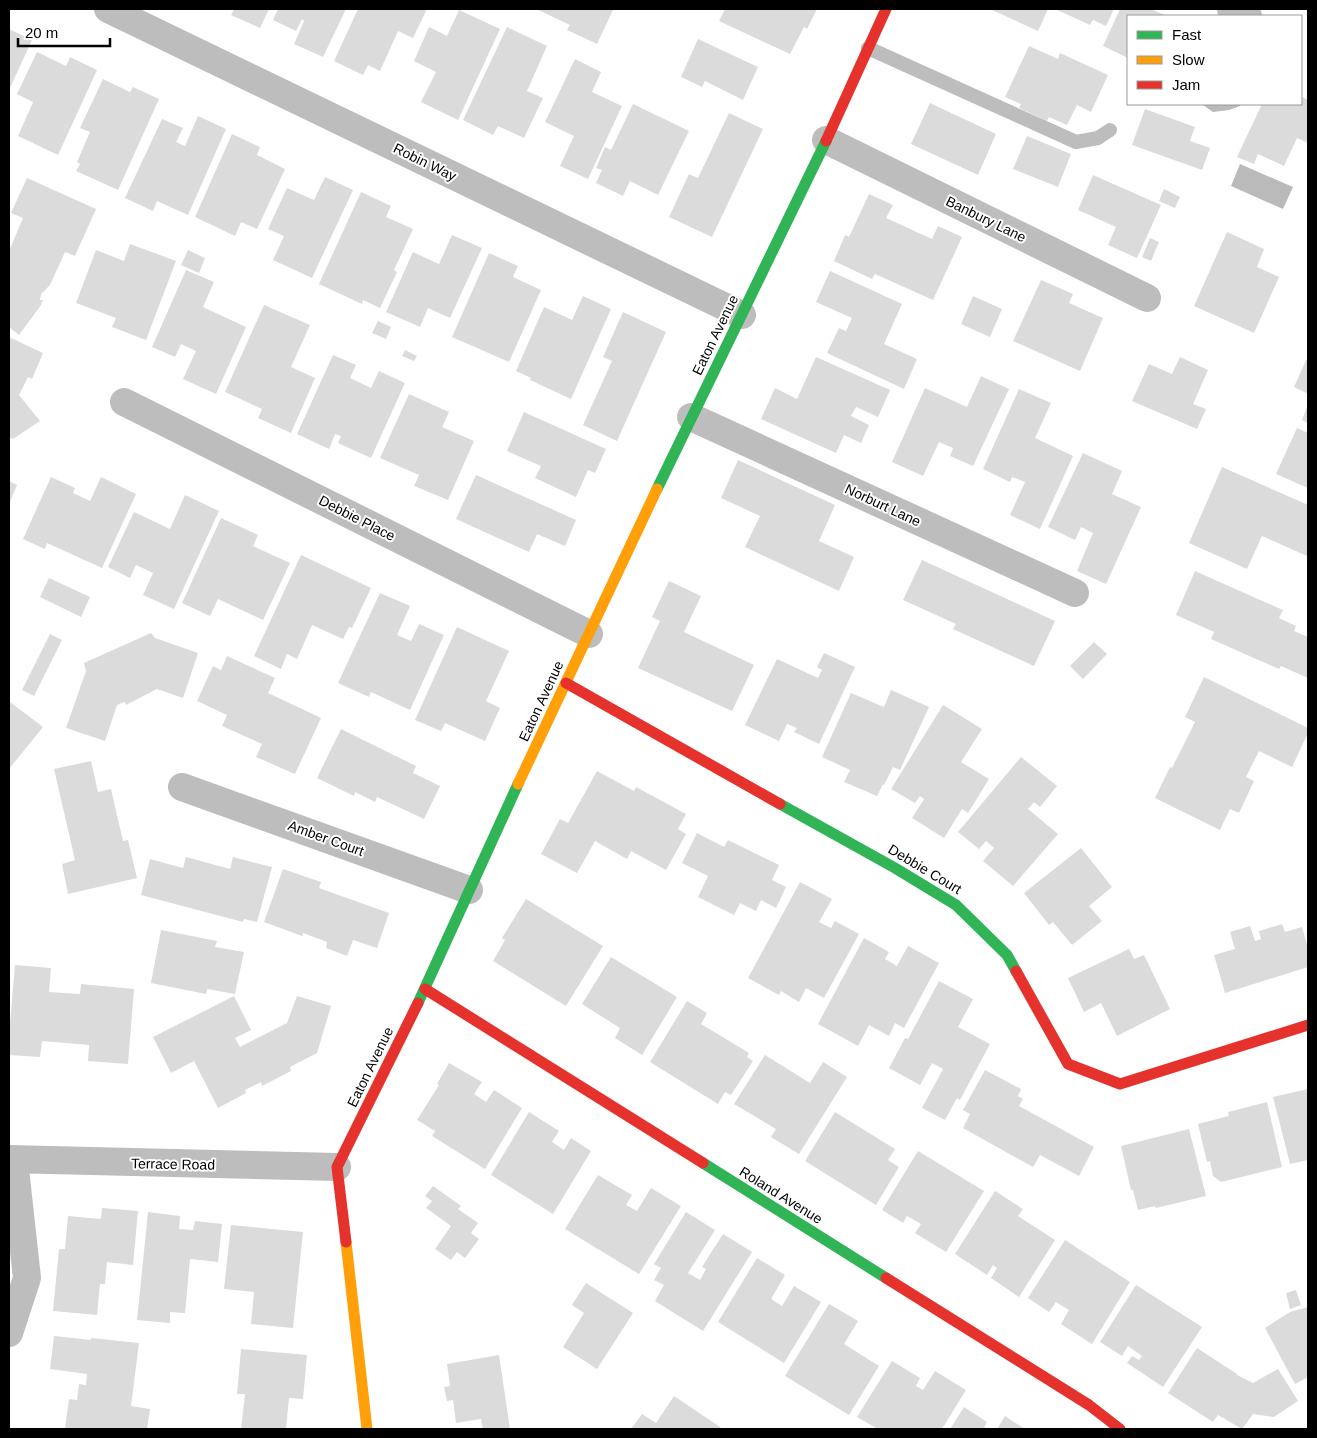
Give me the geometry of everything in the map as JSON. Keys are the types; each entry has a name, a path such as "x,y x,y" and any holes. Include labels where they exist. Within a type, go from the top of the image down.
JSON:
{"street":[{"name":"Robin Way","path":"108,9 742,314"},
{"name":"Eaton Avenue","path":"337,1167 425,989 469,890 589,634 826,140 886,9"},
{"path":"1232,9 1246,15"},
{"name":"Banbury Lane","path":"826,140 1147,298"},
{"name":"Debbie Place","path":"124,402 589,634"},
{"name":"Norburt Lane","path":"691,418 1075,593"},
{"name":"Debbie Court","path":"566,683 895,868 956,905 1008,955 1068,1064 1120,1084 1308,1025"},
{"name":"Amber Court","path":"182,787 469,890"},
{"name":"Roland Avenue","path":"425,989 1081,1400 1120,1429"},
{"path":"9,1334 27,1278 11,1160"},
{"name":"Terrace Road","path":"11,1160 337,1167"},
{"path":"337,1167 367,1429"}],"lane":[{"path":"868,48 1076,142 1098,138 1110,130"}],"shaded area":[{"path":"1203,105 1240,105 1229,110 1213,112"},
{"path":"1240,164 1293,187 1283,209 1231,186"}],"building":[{"path":"234,9 269,9 260,28 231,15"},
{"path":"278,9 346,9 323,57 294,44 304,21 302,19 296,31 273,20"},
{"path":"358,9 427,9 413,38 398,31 380,71 368,65 363,75 334,61"},
{"path":"536,9 613,10 597,44 567,30 570,25"},
{"path":"725,9 817,9 807,29 804,27 790,54 719,21"},
{"path":"990,9 1048,9 1038,31"},
{"path":"1055,9 1114,9 1106,26 1093,20 1090,25"},
{"path":"1120,9 1151,9 1165,15 1127,15 1127,58 1103,46"},
{"path":"459,10 500,29 458,120 421,102 436,72 414,61 429,27 447,36"},
{"path":"507,27 547,46 527,91 543,98 524,138 498,126 493,135 463,120"},
{"path":"9,29 32,40 9,90"},
{"path":"698,39 758,67 743,100 705,81 702,87 681,77"},
{"path":"1029,46 1058,59 1060,53 1108,75 1091,112 1077,105 1067,125 1049,117 1047,121 1019,108 1021,104 1005,97"},
{"path":"37,52 66,66 70,57 97,70 58,155 18,136 33,102 17,94"},
{"path":"575,59 601,72 592,92 622,106 588,179 560,166 574,136 545,122"},
{"path":"103,79 130,92 133,87 159,99 118,190 76,171 80,164 77,162 90,132 80,128"},
{"path":"1302,97 1308,100 1308,143 1297,138 1284,166 1258,154 1254,164 1237,157 1262,105 1302,105"},
{"path":"930,103 996,134 978,175 911,144"},
{"path":"633,104 689,131 658,195 630,181 623,196 596,183 602,170 596,168 605,147 611,150"},
{"path":"1145,109 1195,127 1190,141 1210,148 1202,170 1132,145"},
{"path":"729,113 763,129 712,237 669,217 689,174 698,178"},
{"path":"198,116 226,129 188,215 157,201 153,211 125,198 162,119 183,128 176,142 185,146"},
{"path":"232,134 260,147 257,155 285,169 257,229 241,222 235,236 195,217"},
{"path":"1027,136 1071,154 1058,187 1013,169"},
{"path":"1093,175 1161,205 1137,258 1108,245 1116,227 1078,210"},
{"path":"325,177 353,190 312,278 273,260 284,236 268,229 287,188 314,200"},
{"path":"27,178 96,209 75,256 65,252 50,285 41,294 40,300 43,300 41,305 19,335 9,327 9,251 23,218 11,213"},
{"path":"1164,189 1180,197 1175,208 1159,201"},
{"path":"361,192 391,206 386,217 413,229 394,270 397,272 380,308 363,300 362,304 319,284"},
{"path":"869,194 893,205 886,218 932,239 938,226 962,237 933,300 875,274 872,279 834,261 845,235 849,237"},
{"path":"1227,232 1264,249 1257,267 1279,277 1254,333 1194,306"},
{"path":"452,235 482,248 450,318 428,308 420,327 386,312 413,252 439,264"},
{"path":"1150,238 1159,242 1151,261 1142,257"},
{"path":"130,244 176,261 146,340 112,327 116,318 76,303 96,250 124,261"},
{"path":"188,250 205,258 199,273 181,265"},
{"path":"489,253 518,266 513,277 541,290 509,362 452,337"},
{"path":"186,270 214,282 203,307 246,327 216,394 183,379 196,351 181,344 175,357 152,347"},
{"path":"830,271 902,304 884,344 917,359 904,389 827,353 839,328 846,331 852,318 816,302"},
{"path":"1041,280 1073,294 1069,303 1103,318 1080,371 1013,341"},
{"path":"583,296 611,309 571,399 530,380 531,378 516,371 544,307 572,320"},
{"path":"973,296 1002,309 990,337 961,324"},
{"path":"264,305 310,325 291,367 315,378 291,433 258,418 262,409 225,392"},
{"path":"623,312 666,332 617,441 583,425 612,361 603,357"},
{"path":"378,321 391,327 386,339 372,333"},
{"path":"9,337 43,353 32,379 28,377 19,395 40,421 13,439 9,437"},
{"path":"405,350 417,356 414,361 402,356"},
{"path":"333,355 356,365 350,378 371,388 379,371 405,383 371,458 338,443 341,436 335,434 329,449 297,434"},
{"path":"816,357 890,390 878,417 856,407 851,416 869,425 861,443 844,435 836,453 761,419 775,388 797,399"},
{"path":"1180,357 1208,370 1193,404 1206,409 1197,429 1132,401 1149,364 1172,374"},
{"path":"1306,360 1308,361 1308,394 1294,387"},
{"path":"981,376 1009,389 973,466 950,456 953,448 939,442 923,476 892,462 925,388 967,407"},
{"path":"1019,389 1051,403 1035,438 1073,456 1040,529 1010,515 1025,482 1012,477 1010,482 983,469"},
{"path":"409,394 449,412 442,427 474,441 448,500 414,486 419,475 380,458"},
{"path":"1308,404 1308,423 1302,420"},
{"path":"524,412 606,449 595,473 588,470 576,497 535,478 541,466 507,451"},
{"path":"1297,428 1308,433 1308,488 1276,474"},
{"path":"1083,453 1122,471 1112,494 1141,507 1106,584 1077,571 1093,533 1081,527 1075,540 1048,527"},
{"path":"738,460 835,505 819,541 854,557 839,591 745,547 760,516 721,498"},
{"path":"1222,467 1308,505 1307,556 1262,536 1247,569 1189,543"},
{"path":"476,475 576,520 565,546 537,534 529,552 456,519"},
{"path":"51,477 75,488 73,493 90,501 101,477 136,494 102,568 47,543 45,549 23,539"},
{"path":"9,481 17,485 9,504"},
{"path":"185,495 219,511 174,609 143,595 153,573 136,565 130,578 108,567 134,512 170,529"},
{"path":"221,518 258,535 253,546 290,563 263,620 218,599 210,616 182,603"},
{"path":"301,555 371,588 352,628 349,627 343,639 312,625 297,659 287,654 281,669 254,656"},
{"path":"922,560 1055,621 1034,666 953,629 956,624 903,600"},
{"path":"1195,571 1283,610 1279,618 1296,626 1294,631 1308,637 1308,678 1281,666 1279,669 1211,639 1214,632 1176,615"},
{"path":"49,578 90,597 81,617 40,597"},
{"path":"669,581 701,596 684,632 754,665 732,711 638,668 660,621 652,617"},
{"path":"380,593 410,606 397,635 411,641 419,624 444,635 410,710 371,692 369,697 338,683"},
{"path":"457,627 509,651 486,701 500,708 485,741 445,723 441,731 415,720"},
{"path":"151,633 155,638 198,653 183,698 157,689 126,705 124,702 117,705 105,741 66,728 86,671 84,663"},
{"path":"50,634 62,640 34,696 22,690"},
{"path":"1094,642 1107,654 1083,679 1070,666"},
{"path":"824,653 855,667 819,744 794,732 797,728 787,724 779,741 745,725 777,659 818,678 822,670 817,667"},
{"path":"227,656 275,678 268,693 321,718 295,774 256,757 262,744 222,726 227,715 197,701 213,666 221,670"},
{"path":"1204,677 1308,728 1308,733 1292,767 1259,751 1246,777 1254,781 1239,813 1230,809 1220,830 1155,798 1195,722 1185,717"},
{"path":"891,690 929,707 900,770 893,767 877,796 844,782 850,770 822,757 851,693 884,707"},
{"path":"10,702 43,727 9,769 9,704"},
{"path":"943,705 982,729 961,762 989,779 968,813 962,809 944,838 912,818 924,799 920,796 915,803 891,789"},
{"path":"341,729 416,766 413,773 440,786 424,819 377,797 375,802 355,792 354,796 317,778"},
{"path":"1021,757 1057,786 1040,807 1034,802 1028,809 1058,834 1013,886 983,861 994,848 986,841 979,849 958,832"},
{"path":"91,761 98,792 111,789 123,841 128,840 137,878 68,894 62,864 75,860 54,769"},
{"path":"597,771 634,791 636,787 686,814 678,829 686,834 666,870 631,851 627,859 595,841 577,873 541,854 560,819 568,823"},
{"path":"697,833 724,847 728,840 779,865 772,880 786,887 776,908 761,900 756,911 740,903 734,915 698,897 708,876 682,863"},
{"path":"1081,848 1112,887 1089,906 1102,921 1072,945 1053,922 1049,925 1024,893"},
{"path":"186,857 230,869 233,857 272,867 257,922 244,919 243,922 141,895 150,859 183,868"},
{"path":"283,869 321,882 319,888 389,913 377,948 353,940 347,956 326,948 327,942 303,933 302,936 264,922"},
{"path":"800,882 832,899 819,922 831,928 835,921 859,934 824,998 806,988 799,1002 781,991 779,995 748,978"},
{"path":"526,899 603,946 566,1006 493,961 505,940 502,938"},
{"path":"1282,924 1285,932 1302,927 1308,948 1308,967 1225,993 1214,955 1235,949 1230,932 1250,926 1255,941 1261,939 1259,931"},
{"path":"161,930 217,941 215,947 244,952 235,994 207,989 206,994 151,983"},
{"path":"864,938 889,952 885,959 897,966 908,946 939,963 904,1028 895,1023 889,1036 869,1025 858,1046 818,1024"},
{"path":"1129,949 1134,959 1144,955 1170,1009 1117,1036 1101,1003 1084,1012 1068,978"},
{"path":"611,957 677,997 642,1055 615,1038 620,1028 582,1004"},
{"path":"15,965 51,968 49,992 80,994 81,984 134,989 128,1064 88,1061 89,1045 42,1041 40,1057 9,1055"},
{"path":"939,981 973,999 958,1027 990,1044 960,1100 957,1098 945,1120 922,1108 943,1069 932,1063 920,1085 889,1068 905,1038 908,1039"},
{"path":"234,996 251,1030 235,1038 240,1047 287,1023 297,996 331,1006 317,1053 290,1067 291,1071 262,1086 261,1082 245,1090 246,1093 218,1108 194,1061 171,1073 153,1037"},
{"path":"687,1001 707,1013 701,1024 749,1053 747,1057 753,1061 731,1095 725,1092 718,1104 650,1062"},
{"path":"765,1055 810,1083 823,1062 847,1077 799,1154 771,1137 776,1129 734,1104"},
{"path":"449,1063 482,1082 474,1094 486,1102 494,1090 522,1108 485,1169 432,1136 435,1131 417,1120 439,1085 437,1084"},
{"path":"985,1070 1021,1089 1018,1096 1023,1099 1019,1106 1094,1147 1079,1176 1040,1155 1033,1167 963,1128 970,1114 963,1110"},
{"path":"1308,1089 1308,1160 1290,1164 1273,1097"},
{"path":"1267,1102 1282,1167 1221,1182 1213,1176 1210,1161 1207,1162 1198,1124 1229,1116 1228,1112"},
{"path":"529,1112 559,1131 552,1142 564,1150 571,1138 591,1151 553,1214 491,1175"},
{"path":"835,1112 895,1149 888,1160 899,1167 876,1205 805,1161"},
{"path":"1189,1129 1206,1196 1156,1208 1155,1206 1138,1210 1133,1190 1131,1190 1121,1146"},
{"path":"918,1151 984,1191 946,1252 915,1233 921,1224 907,1216 903,1223 882,1210"},
{"path":"598,1175 632,1195 626,1205 637,1211 651,1188 681,1206 639,1274 565,1229"},
{"path":"433,1186 461,1206 458,1209 478,1223 471,1233 479,1239 465,1258 457,1252 451,1260 435,1249 451,1226 426,1208 432,1201 425,1196"},
{"path":"995,1191 1023,1209 1018,1216 1055,1240 1019,1297 991,1278 997,1268 993,1265 987,1275 955,1254"},
{"path":"102,1208 138,1211 133,1265 107,1262 105,1284 100,1284 97,1315 53,1311 59,1249 65,1249 68,1216 101,1219"},
{"path":"148,1212 180,1216 179,1229 193,1230 195,1221 222,1224 218,1262 190,1259 185,1313 170,1312 170,1323 137,1320"},
{"path":"686,1212 715,1230 688,1273 700,1280 706,1269 702,1267 723,1234 752,1252 703,1331 655,1301 664,1285 654,1280 661,1268 654,1264"},
{"path":"231,1225 303,1232 293,1328 251,1324 254,1292 224,1289"},
{"path":"1065,1240 1130,1282 1092,1344 1061,1324 1069,1310 1056,1302 1049,1312 1028,1298"},
{"path":"757,1258 785,1275 771,1299 782,1306 794,1286 821,1302 784,1363 718,1322"},
{"path":"586,1283 633,1313 597,1369 563,1347 584,1313 572,1305"},
{"path":"1136,1285 1202,1327 1163,1387 1127,1363 1132,1356 1139,1360 1142,1356 1128,1346 1122,1356 1100,1342"},
{"path":"1296,1290 1301,1305 1290,1309 1286,1293"},
{"path":"829,1304 858,1321 844,1344 879,1366 849,1415 785,1376"},
{"path":"1308,1307 1308,1377 1295,1384 1265,1328 1290,1312"},
{"path":"54,1336 139,1343 131,1406 150,1409 147,1429 65,1428 69,1399 77,1400 79,1384 86,1385 87,1374 50,1369"},
{"path":"1197,1348 1237,1375 1253,1383 1278,1369 1298,1401 1274,1417 1253,1414 1242,1429 1218,1415 1213,1422 1168,1393"},
{"path":"241,1349 307,1355 303,1399 289,1398 286,1429 241,1429 245,1394 237,1394"},
{"path":"499,1355 510,1429 483,1429 481,1419 456,1423 453,1400 447,1401 444,1387 450,1386 447,1364"},
{"path":"892,1361 920,1378 916,1386 923,1390 935,1371 966,1390 942,1429 878,1429 857,1417"},
{"path":"674,1396 723,1429 631,1429 642,1414 656,1423"},
{"path":"964,1407 987,1422 984,1427 988,1429 950,1429"},
{"path":"1005,1416 1025,1429 997,1429"}],"traffic: fast":[{"path":"657,489 826,141"},
{"path":"418,1003 518,784"},
{"path":"780,804 895,868 956,905 1007,955 1016,971"},
{"path":"703,1163 886,1278"}],"traffic: slow":[{"path":"518,784 657,489"},
{"path":"346,1242 367,1429"}],"traffic: jam":[{"path":"826,141 886,9"},
{"path":"566,683 780,804"},
{"path":"1016,971 1068,1064 1120,1084 1308,1025"},
{"path":"425,989 703,1163"},
{"path":"346,1242 337,1167 418,1003"},
{"path":"886,1278 1089,1405 1120,1429"}]}
